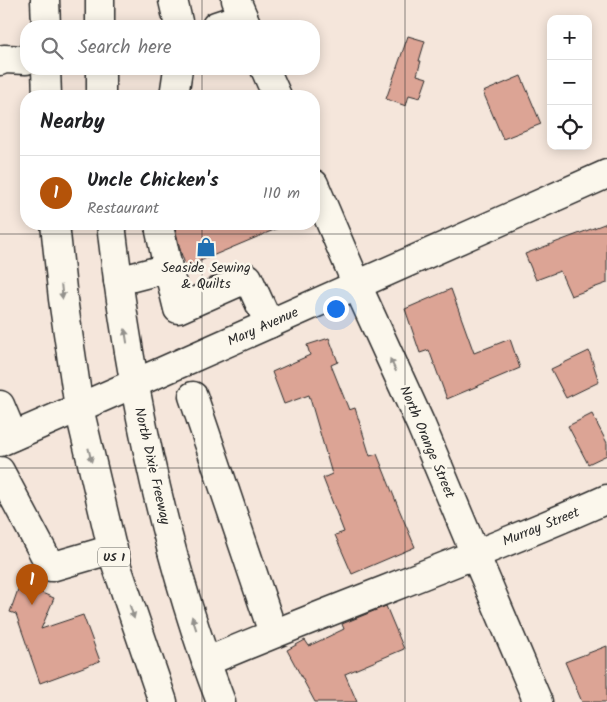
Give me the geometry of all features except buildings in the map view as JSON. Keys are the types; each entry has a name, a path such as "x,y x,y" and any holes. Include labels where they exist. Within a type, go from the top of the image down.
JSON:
{"street":[{"path":"45,0 46,20"},
{"path":"100,0 100,20"},
{"path":"173,0 178,20"},
{"path":"229,20 242,14"},
{"path":"0,60 20,60"},
{"path":"46,75 47,90"},
{"path":"101,75 101,90"},
{"path":"175,90 177,75"},
{"path":"268,75 274,90"},
{"name":"Mary Avenue","path":"7,439 607,174"},
{"name":"North Orange Street","path":"320,204 421,425 538,702"},
{"name":"US 1","path":"56,230 63,299 79,408 116,561 162,702"},
{"name":"North Dixie Freeway","path":"112,230 134,384 149,459 165,525 206,662 221,702"},
{"path":"160,231 178,309 248,278 269,324"},
{"path":"118,281 168,268"},
{"path":"193,396 274,633"},
{"path":"0,405 7,439"},
{"path":"0,471 51,567 113,549"},
{"name":"Murray Street","path":"206,662 607,499"}],"place":[{"name":"Seaside Sewing & Quilts","path":"206,247"},
{"name":"Uncle Chicken's","path":"32,605"}]}
